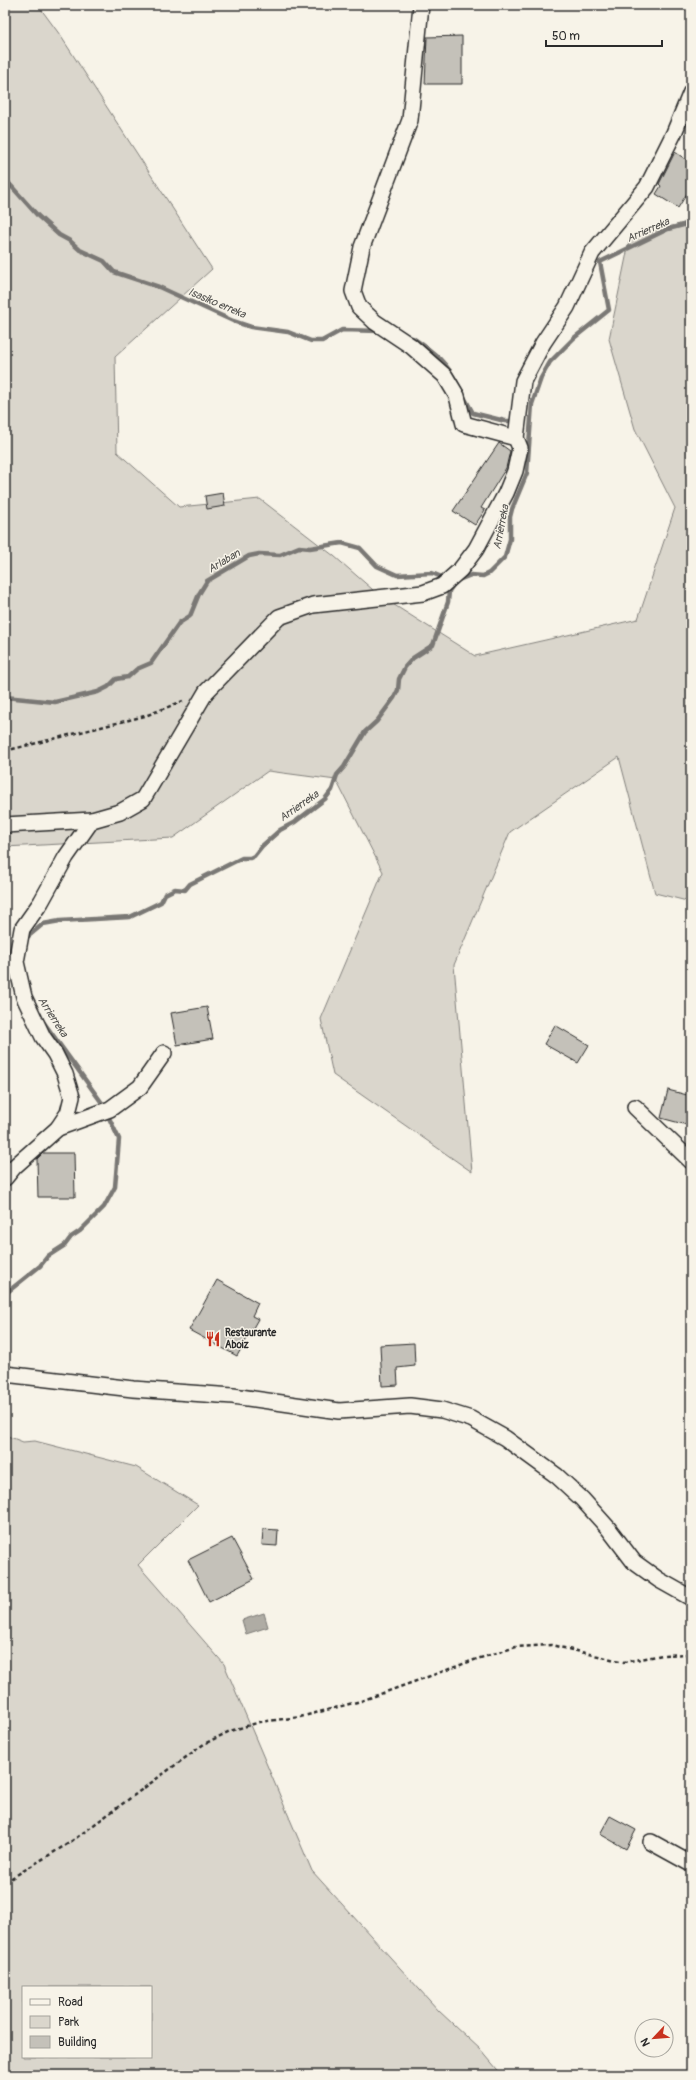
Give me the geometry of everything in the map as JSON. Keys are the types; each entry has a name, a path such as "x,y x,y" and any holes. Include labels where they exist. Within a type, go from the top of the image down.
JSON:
{"street":[{"path":"421,5 410,120 362,248 353,291 360,307 375,322 411,346 445,376 457,396 464,424 516,438"},
{"path":"5,825 92,820 120,812 143,798 206,692 279,617 313,605 423,593 442,586 460,570 476,550 506,493 515,471 520,448 516,438 523,381 543,343 567,307 592,253 646,187 674,133 691,92"},
{"path":"5,1178 14,1167 58,1128 68,1113 72,1097 65,1074 55,1054 43,1037 24,997 16,962 22,929 92,820"},
{"path":"58,1128 110,1109 140,1087 164,1053"},
{"path":"635,1108 691,1161"},
{"path":"5,1374 126,1388 233,1396 340,1411 410,1406 442,1410 464,1417 505,1438 557,1476 582,1499 603,1522 634,1562 659,1580 691,1598"},
{"path":"650,1842 691,1864"}],"path":[{"path":"5,751 145,716 206,692"},
{"path":"5,1882 68,1843 204,1744 230,1731 260,1722 300,1717 361,1701 477,1659 516,1648 552,1645 624,1662 663,1655 691,1654"}],"green space":[{"path":"5,5 38,5 60,35 212,269 115,357 117,452 179,507 260,499 334,556 380,596 475,656 638,619 675,508 635,429 609,339 630,238 691,221 691,902 655,893 619,757 510,832 454,965 472,1172 333,1075 321,1019 383,872 336,780 268,771 173,838 5,847"},
{"path":"5,1435 23,1442 35,1441 136,1467 198,1505 138,1565 224,1664 312,1871 439,2011 481,2050 502,2075 5,2075"}],"shaded area":[{"path":"264,1613 268,1627 246,1634 242,1620"}],"building":[{"path":"462,36 462,84 425,84 427,37"},
{"path":"675,152 691,163 691,187 678,208 656,194 661,186 659,184"},
{"path":"499,443 510,451 506,468 481,508 485,510 475,525 453,511"},
{"path":"223,493 225,506 207,509 205,496"},
{"path":"207,1007 213,1039 177,1045 171,1013"},
{"path":"555,1025 589,1045 578,1063 544,1044"},
{"path":"668,1090 691,1096 691,1126 661,1118"},
{"path":"43,1153 74,1153 75,1197 38,1197 37,1159"},
{"path":"217,1280 258,1303 252,1316 258,1319 237,1356 189,1330"},
{"path":"414,1343 415,1366 397,1368 398,1385 382,1386 380,1345"},
{"path":"263,1529 278,1530 277,1546 262,1545"},
{"path":"232,1538 254,1579 209,1602 188,1560"},
{"path":"610,1816 636,1830 626,1849 600,1834"}],"waterway":[{"name":"Isasiko erreka","path":"5,179 38,216 59,235 70,241 80,250 104,261 114,272 159,287 233,321 251,327 288,332 311,341 322,341 342,330 380,331"},
{"name":"Arrierreka","path":"25,939 43,924 60,921 130,917 161,902 165,894 175,889 185,890 190,884 242,858 250,858 254,856 262,846 280,830 295,822 325,799 332,790 337,775 344,767 365,732 377,721 394,698 398,690 399,679 405,667 413,658 433,645 448,602 449,591 456,581 471,575 483,576 489,573 505,557 510,539 510,517 512,509 527,473 532,404 541,378 550,362 574,338 609,310 600,262 668,229 691,223"},
{"name":"Isasiko erreka","path":"413,338 428,348 440,359 450,371 459,387"},
{"name":"Isasiko erreka","path":"463,395 473,413 505,421 511,421"},
{"name":"Arlaban","path":"5,697 55,702 98,692 108,687 116,679 128,677 137,669 151,663 179,623 190,616 199,594 207,581 249,556 259,554 280,555 299,547 310,548 342,543 360,548 377,566 397,575 432,573 444,578"},
{"name":"Arrierreka","path":"5,1294 40,1266 48,1256 65,1245 71,1237 80,1231 104,1207 115,1187 119,1139 102,1103 42,1020"}],"place":[{"name":"Restaurante Aboiz","path":"213,1339"}]}
